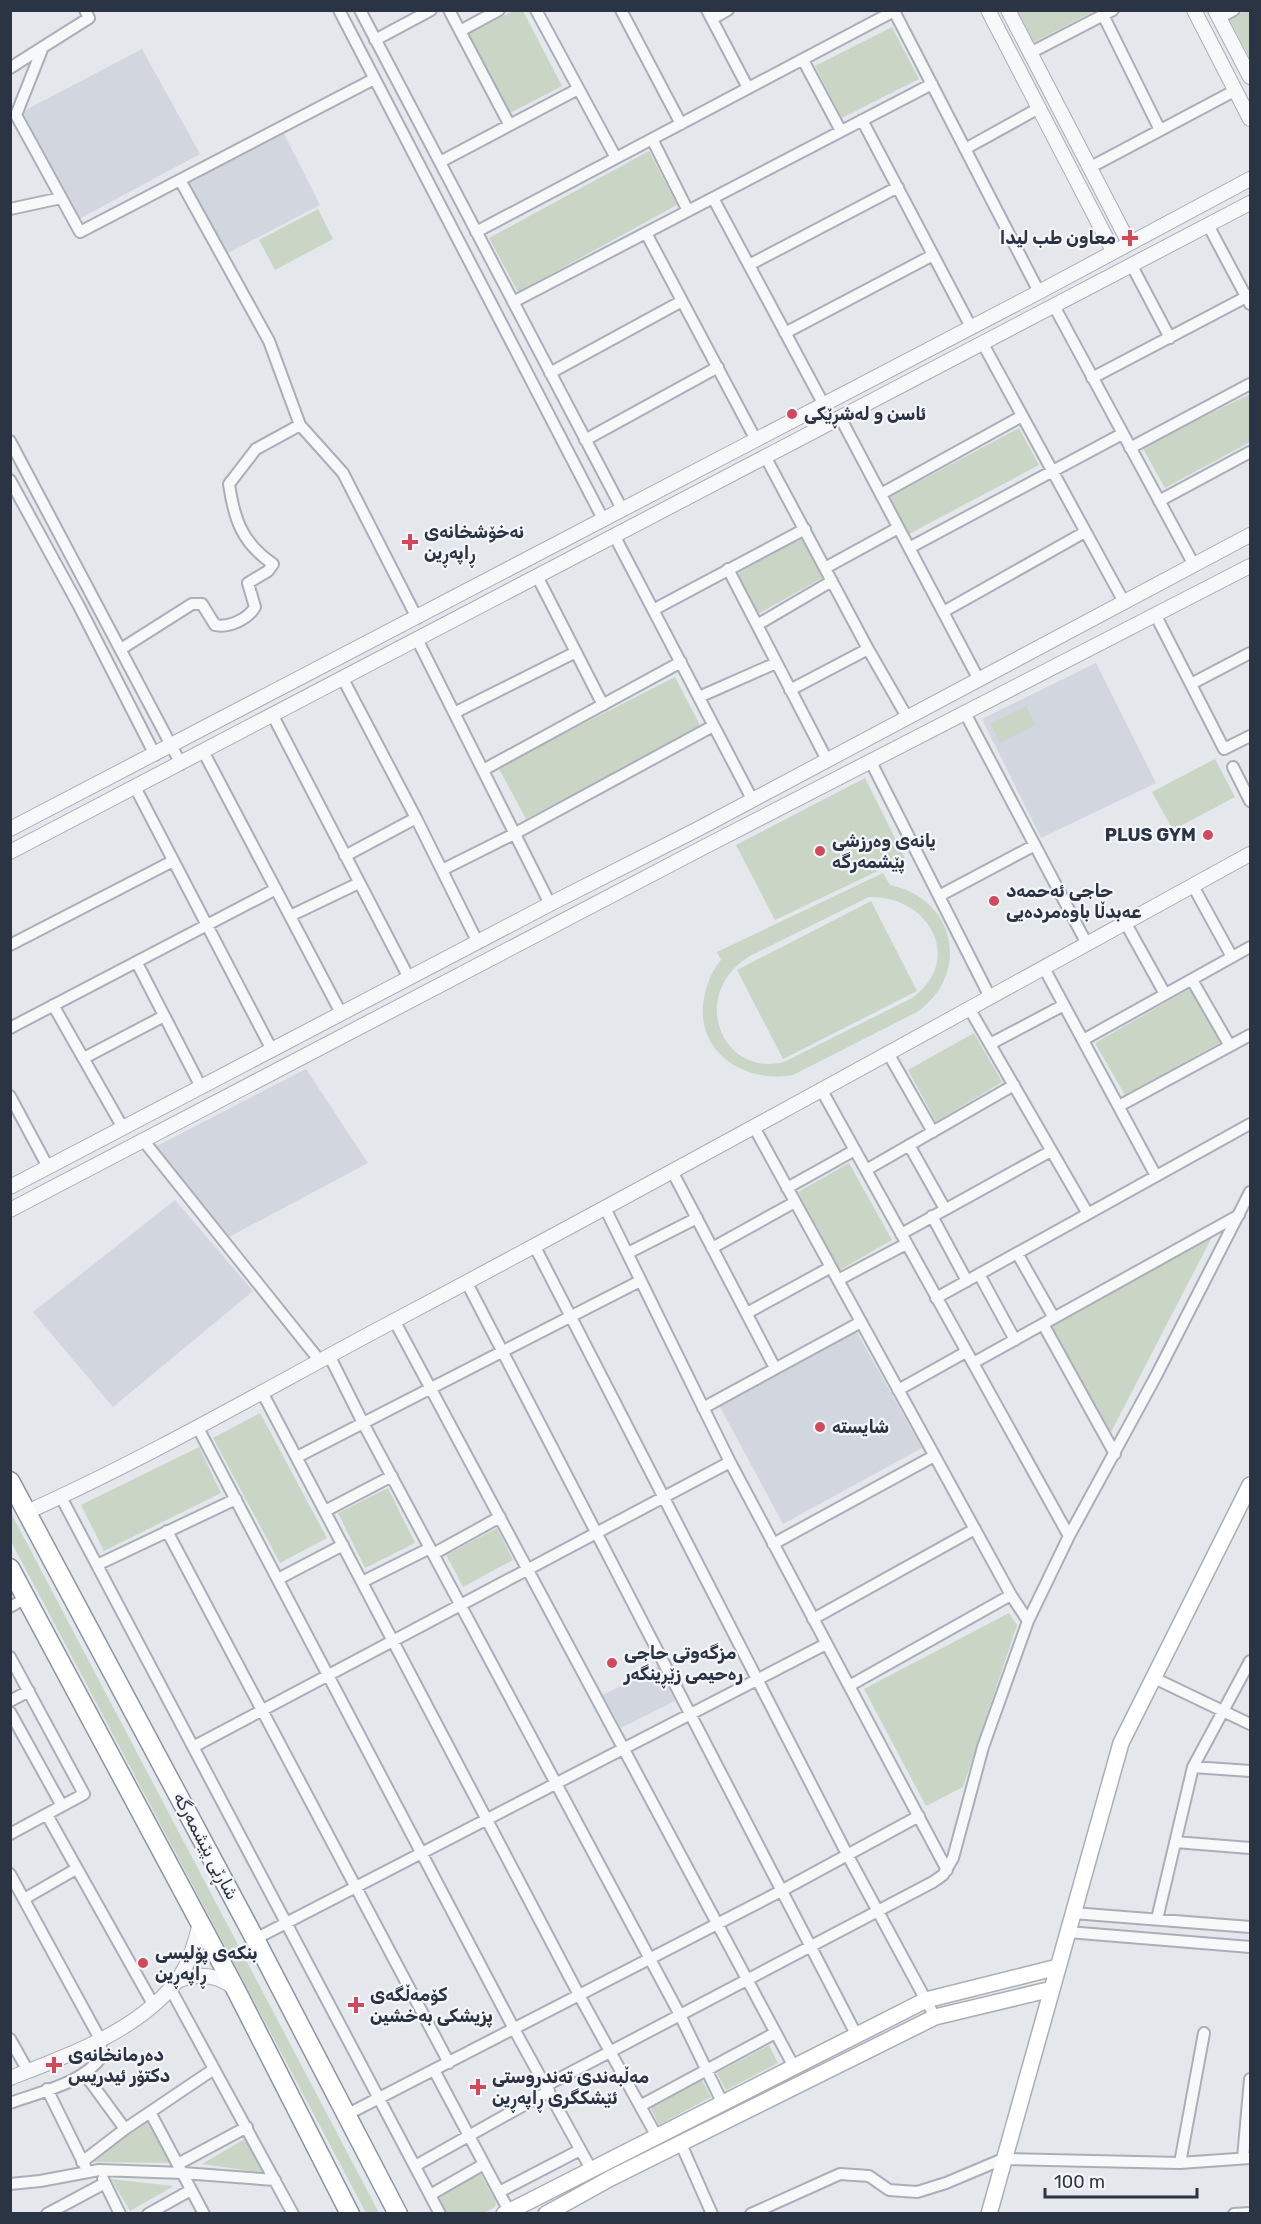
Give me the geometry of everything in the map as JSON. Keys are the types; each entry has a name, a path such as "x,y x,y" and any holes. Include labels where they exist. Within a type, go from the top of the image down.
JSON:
{"highway":[{"name":"شاڕێی پێشمەرگە","path":"10,1481 348,2114 398,2214"},
{"path":"10,1568 18,1603 200,1923 350,2214"}],"main road":[{"path":"989,2214 1121,1743 1248,1493"},
{"path":"507,2212 926,2000 1058,1967"},
{"path":"546,2214 934,2017 1052,1989"}],"street":[{"path":"10,68 89,18 85,10"},
{"path":"339,10 603,519"},
{"path":"360,10 622,509"},
{"path":"375,40 431,10"},
{"path":"449,10 509,124"},
{"path":"460,31 499,10"},
{"path":"536,10 616,158"},
{"path":"621,10 681,124"},
{"path":"728,10 709,15 748,88"},
{"path":"988,10 1113,251"},
{"path":"1008,10 1129,243"},
{"path":"1194,10 1251,119"},
{"path":"1234,10 1217,14 1251,77"},
{"path":"476,232 895,11 1039,292"},
{"path":"1030,53 1108,13 1160,130"},
{"path":"44,47 16,116 80,232 374,79"},
{"path":"803,60 841,131"},
{"path":"513,302 932,84"},
{"path":"440,162 578,88"},
{"path":"1089,168 1236,90"},
{"path":"965,149 1039,108"},
{"path":"862,120 971,327"},
{"path":"652,139 687,211"},
{"path":"10,829 824,405 1251,179"},
{"path":"180,180 269,341 300,424 343,473 417,618"},
{"path":"749,265 898,187"},
{"path":"10,209 61,198"},
{"path":"713,198 824,405"},
{"path":"10,852 538,578 1251,203"},
{"path":"1092,378 1249,299 1208,225"},
{"path":"646,232 756,440"},
{"path":"470,264 488,254"},
{"path":"785,333 933,255"},
{"path":"1132,266 1170,338"},
{"path":"550,373 682,301"},
{"path":"1054,306 1194,565"},
{"path":"983,344 1124,602"},
{"path":"930,349 939,367"},
{"path":"585,440 718,367"},
{"path":"1130,448 1251,384"},
{"path":"881,494 1022,416"},
{"path":"841,419 979,680"},
{"path":"121,649 192,604 202,604 215,625 223,627 250,615 255,607 248,583 268,571 273,564 259,555 243,532 233,513 229,484 255,449 300,424"},
{"path":"909,548 1122,434"},
{"path":"10,441 181,764"},
{"path":"1159,501 1251,452"},
{"path":"766,458 868,648 908,717"},
{"path":"10,480 79,606 154,755"},
{"path":"825,568 898,528"},
{"path":"653,610 804,529"},
{"path":"943,612 1085,532"},
{"path":"10,1187 698,829 1251,535"},
{"path":"615,537 752,800"},
{"path":"10,1210 706,846 1251,566"},
{"path":"728,569 827,760"},
{"path":"538,578 603,705"},
{"path":"757,625 832,581"},
{"path":"79,606 95,598"},
{"path":"1156,616 1224,749 1251,736"},
{"path":"418,640 550,904"},
{"path":"790,690 868,648"},
{"path":"454,713 576,652"},
{"path":"1191,684 1251,653"},
{"path":"483,770 681,662"},
{"path":"699,697 776,663"},
{"path":"1004,668 1014,688"},
{"path":"343,679 478,943"},
{"path":"965,713 1087,944"},
{"path":"273,716 409,978"},
{"path":"442,870 514,834 714,726"},
{"path":"203,751 341,1013"},
{"path":"871,762 990,997"},
{"path":"1233,767 1251,801"},
{"path":"135,787 272,1050"},
{"path":"41,814 50,832"},
{"path":"345,856 416,818"},
{"path":"698,829 706,846"},
{"path":"939,896 1035,845"},
{"path":"27,1512 198,1428 394,1320 535,1247 1251,854"},
{"path":"10,945 173,861"},
{"path":"290,916 359,883"},
{"path":"1193,886 1233,957"},
{"path":"10,1028 276,889"},
{"path":"1125,922 1165,994"},
{"path":"1083,1040 1251,947"},
{"path":"441,962 451,980"},
{"path":"137,963 201,1087"},
{"path":"1044,968 1156,1176"},
{"path":"1191,980 1230,1046"},
{"path":"53,1005 123,1128"},
{"path":"990,1044 1064,1005"},
{"path":"969,1008 1088,1214"},
{"path":"84,1058 165,1016"},
{"path":"1119,1106 1251,1035"},
{"path":"888,1053 933,1132"},
{"path":"234,1071 244,1089"},
{"path":"866,1170 1014,1085"},
{"path":"821,1089 1069,1536"},
{"path":"10,1096 48,1167"},
{"path":"936,1298 1251,1124"},
{"path":"753,1127 1011,1595 1028,1621"},
{"path":"143,1140 325,1358 392,1476 557,1784 680,2015 705,2071 722,2102"},
{"path":"909,1145 945,1209"},
{"path":"787,1188 855,1150"},
{"path":"838,1280 904,1239 932,1216 1052,1151"},
{"path":"672,1171 775,1368"},
{"path":"414,2166 469,2136 611,2051 938,1879 947,1870 953,1858 983,1748 1028,1621 1069,1536 1115,1454 1251,1192"},
{"path":"712,1248 795,1202"},
{"path":"605,1208 730,1462 947,1870"},
{"path":"973,1363 1239,1215"},
{"path":"932,1216 967,1281"},
{"path":"628,1253 697,1218"},
{"path":"535,1247 848,1856 934,2017"},
{"path":"1017,1253 1054,1318"},
{"path":"747,1313 831,1267"},
{"path":"979,1274 1015,1340"},
{"path":"297,1457 640,1281"},
{"path":"467,1283 857,2036"},
{"path":"394,1320 794,2067"},
{"path":"703,1408 861,1322"},
{"path":"1043,1324 1115,1454"},
{"path":"898,1390 966,1352"},
{"path":"262,1392 579,1995 656,2135"},
{"path":"198,1428 514,2029 591,2169"},
{"path":"773,1544 934,1456"},
{"path":"193,1747 730,1462"},
{"path":"325,1511 392,1476"},
{"path":"61,1497 440,2214"},
{"path":"98,1565 236,1499"},
{"path":"362,1582 500,1517"},
{"path":"813,1619 975,1529"},
{"path":"167,1531 449,2063"},
{"path":"278,1579 343,1545"},
{"path":"849,1686 1011,1595"},
{"path":"255,1940 826,1644"},
{"path":"10,1657 84,1794 10,1834"},
{"path":"1157,1919 1193,1767 1251,1660"},
{"path":"1154,1678 1251,1724"},
{"path":"10,1701 29,1691"},
{"path":"10,1712 62,1806"},
{"path":"1193,1767 1251,1771"},
{"path":"47,1815 153,2004"},
{"path":"348,2114 781,1891 920,1816"},
{"path":"1175,1842 1251,1848"},
{"path":"24,1899 76,1869"},
{"path":"10,1874 100,2039 102,2056 97,2064 84,2073 47,2090 10,2103"},
{"path":"1074,1913 1251,1926"},
{"path":"10,2078 100,2039 119,2029 153,2004 173,1984 191,1954 200,1923"},
{"path":"1068,1932 1251,1947"},
{"path":"173,1984 192,1976 207,1976 223,1981 236,1990"},
{"path":"173,1984 214,2069 293,2214"},
{"path":"640,2106 775,2033"},
{"path":"1180,2163 1204,2033"},
{"path":"10,2039 28,2071"},
{"path":"10,2184 40,2181 85,2167 125,2129 214,2069"},
{"path":"434,2070 500,2192 507,2212"},
{"path":"84,2073 125,2129"},
{"path":"751,2214 840,2174 869,2176 889,2190 917,2192 946,2183 1003,2159 1180,2163 1247,2158 1251,2079"},
{"path":"47,2090 85,2167"},
{"path":"150,2112 204,2214"},
{"path":"180,2169 247,2127"},
{"path":"681,2144 712,2214"},
{"path":"500,2192 580,2150"},
{"path":"430,2195 484,2164"},
{"path":"85,2167 99,2170 180,2169 275,2180"},
{"path":"99,2170 120,2214"},
{"path":"47,2214 105,2183"},
{"path":"148,2214 191,2190"},
{"path":"1236,2213 1251,2213"}],"shaded area":[{"path":"142,49 200,154 79,219 22,112"},
{"path":"282,130 320,205 226,254 187,180"},
{"path":"1096,663 1156,783 1041,838 982,719"},
{"path":"306,1069 368,1163 227,1238 155,1147"},
{"path":"175,1200 253,1291 113,1407 33,1312"},
{"name":"شایستە","path":"856,1331 922,1448 783,1524 719,1405"},
{"path":"658,1666 675,1701 621,1728 603,1695"}],"green space":[{"path":"513,11 523,11 562,86 510,113 468,34"},
{"path":"1017,11 1094,11 1033,43"},
{"path":"1250,11 1250,59 1229,19"},
{"path":"892,27 919,79 842,118 815,66"},
{"path":"649,151 677,205 518,292 489,238"},
{"path":"318,209 333,239 275,270 259,240"},
{"path":"1250,394 1250,442 1165,488 1142,447"},
{"path":"1019,428 1039,465 909,534 890,497"},
{"path":"802,537 824,577 758,614 736,574"},
{"path":"675,677 701,727 526,819 498,767"},
{"path":"1026,706 1036,725 1000,743 991,724"},
{"path":"1215,759 1235,797 1173,830 1152,792"},
{"name":"یانەی وەرزشی پێشمەرگە","path":"865,778 905,858 775,920 736,845"},
{"path":"883,873 890,885 912,893 929,905 942,921 948,939 950,958 945,978 934,996 917,1012 793,1075 775,1076 741,1069 726,1060 715,1048 707,1034 703,1017 704,998 710,978 721,960 717,952","holes":["869,897 890,899 908,907 923,918 933,932 938,949 936,966 928,983 912,998 784,1062 762,1064 743,1057 729,1045 720,1029 717,1010 720,990 731,972 750,956"]},
{"path":"871,901 917,991 783,1059 737,970"},
{"path":"1191,988 1221,1042 1125,1095 1095,1043"},
{"path":"974,1033 1002,1082 936,1122 908,1070"},
{"path":"849,1163 892,1240 840,1270 798,1192"},
{"path":"1212,1237 1111,1432 1051,1326"},
{"path":"260,1413 327,1538 280,1563 213,1438"},
{"path":"199,1447 221,1493 104,1551 81,1505"},
{"path":"388,1488 415,1543 365,1568 338,1513"},
{"path":"11,1513 379,2213 366,2213 16,1551 11,1541"},
{"path":"497,1528 513,1560 463,1587 446,1555"},
{"path":"1009,1613 1017,1625 963,1787 926,1806 864,1689"},
{"path":"769,2045 778,2063 726,2090 717,2073"},
{"path":"702,2080 711,2097 659,2125 650,2107"},
{"path":"147,2120 170,2163 93,2162"},
{"path":"248,2137 264,2173 202,2164"},
{"path":"479,2171 496,2202 495,2207 484,2213 446,2213 436,2193"},
{"path":"111,2179 174,2186 130,2211"}],"place":[{"name":"معاون طب لیدا","path":"1130,238"},
{"name":"ئاسن و لەشڕێکی","path":"792,414"},
{"name":"نەخۆشخانەی ڕاپەڕین","path":"410,542"},
{"name":"PLUS GYM","path":"1208,835"},
{"name":"یانەی وەرزشی پێشمەرگە","path":"820,851"},
{"name":"حاجی ئەحمەد عەبدڵا باوەمردەیی","path":"994,901"},
{"name":"شایستە","path":"820,1427"},
{"name":"مزگەوتی حاجی رەحیمی زێڕینگەر","path":"612,1663"},
{"name":"بنکەی پۆلیسی ڕاپەڕین","path":"143,1963"},
{"name":"کۆمەڵگەی پزیشکی بەخشین","path":"356,2005"},
{"name":"دەرمانخانەی دکتۆر ئیدریس","path":"54,2065"},
{"name":"مەڵبەندی تەندروستی ئێشکگری ڕاپەڕین","path":"478,2087"}]}
